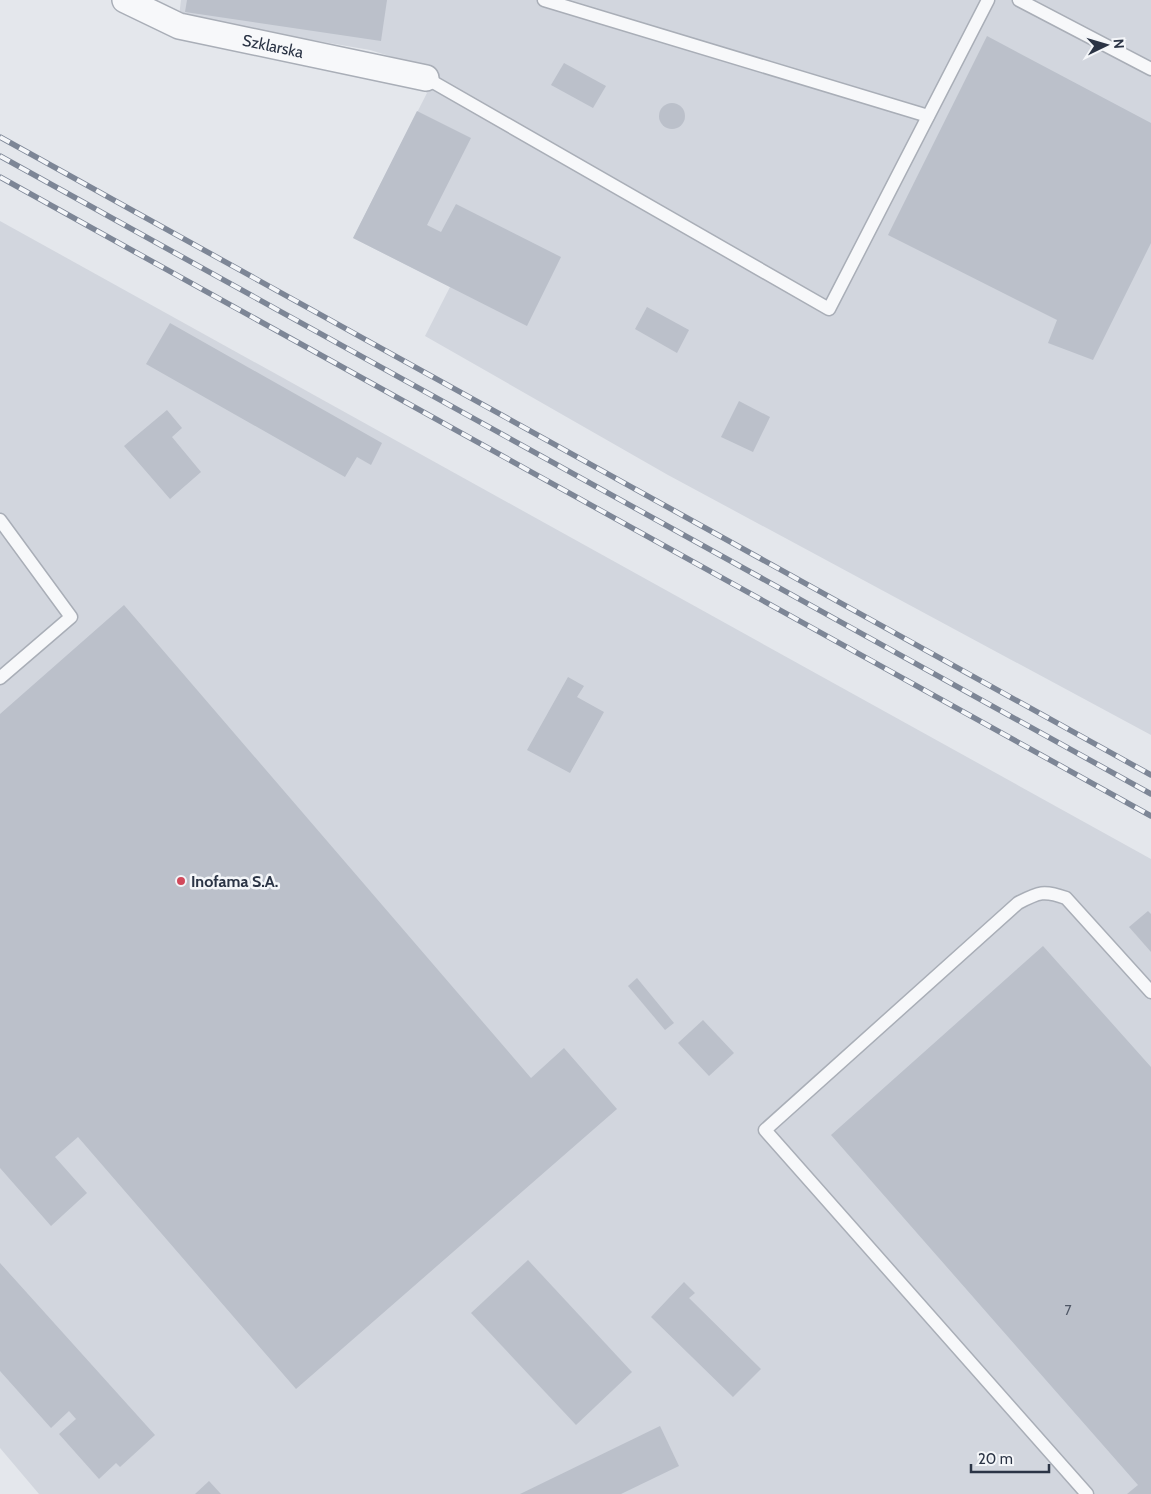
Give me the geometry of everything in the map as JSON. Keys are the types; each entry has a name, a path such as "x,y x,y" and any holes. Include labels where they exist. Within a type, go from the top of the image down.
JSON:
{"street":[{"name":"Szklarska","path":"125,0 179,26 426,78"}],"lane":[{"path":"544,0 928,116"},
{"path":"426,78 830,310 988,0"},
{"path":"1019,0 1151,69"},
{"path":"0,520 71,617 0,678"},
{"path":"1087,1494 765,1130 1018,903 1032,895 1048,892 1066,898 1151,992"}],"shaded area":[{"path":"181,0 1151,0 1151,735 668,475 425,336 450,287 353,238 427,93 421,89 431,69 370,50 179,17"},
{"path":"0,221 1151,859 1151,1494 39,1494 0,1448"}],"building":[{"path":"187,0 387,0 381,41 185,12"},
{"path":"987,36 1151,123 1151,243 1093,360 1048,343 1057,320 888,235"},
{"path":"564,63 606,86 593,108 551,85"},
{"path":"672,103 682,106 685,116 682,126 672,129 662,126 659,116 662,106"},
{"path":"417,111 471,138 427,225 441,232 456,204 561,257 527,326 353,238"},
{"path":"647,307 689,330 677,353 635,329"},
{"path":"170,323 382,443 371,465 357,457 345,477 146,364"},
{"path":"739,401 770,417 753,452 721,437"},
{"path":"167,410 182,428 172,437 201,472 170,499 124,446"},
{"name":"Inofama S.A.","path":"124,605 531,1078 564,1048 617,1109 296,1389 78,1137 55,1157 87,1193 51,1226 0,1168 0,714"},
{"path":"568,677 584,686 577,697 604,712 570,773 527,750"},
{"path":"1148,911 1151,914 1151,952 1129,927"},
{"path":"1043,946 1151,1067 1151,1494 1127,1494 1138,1485 831,1135"},
{"path":"637,978 674,1023 665,1030 628,986"},
{"path":"703,1020 734,1053 709,1076 678,1043"},
{"path":"528,1260 632,1372 576,1425 471,1313"},
{"path":"0,1263 155,1435 120,1467 116,1463 99,1479 59,1434 76,1419 69,1411 51,1428 0,1371"},
{"path":"684,1282 695,1293 689,1298 761,1369 733,1397 651,1317"},
{"path":"660,1426 679,1466 621,1494 520,1494"},
{"path":"209,1481 221,1494 195,1494"}],"railway":[{"path":"0,137 1151,775"},
{"path":"0,156 1151,794"},
{"path":"0,177 1151,816"}],"place":[{"name":"Inofama S.A.","path":"181,881"}]}
